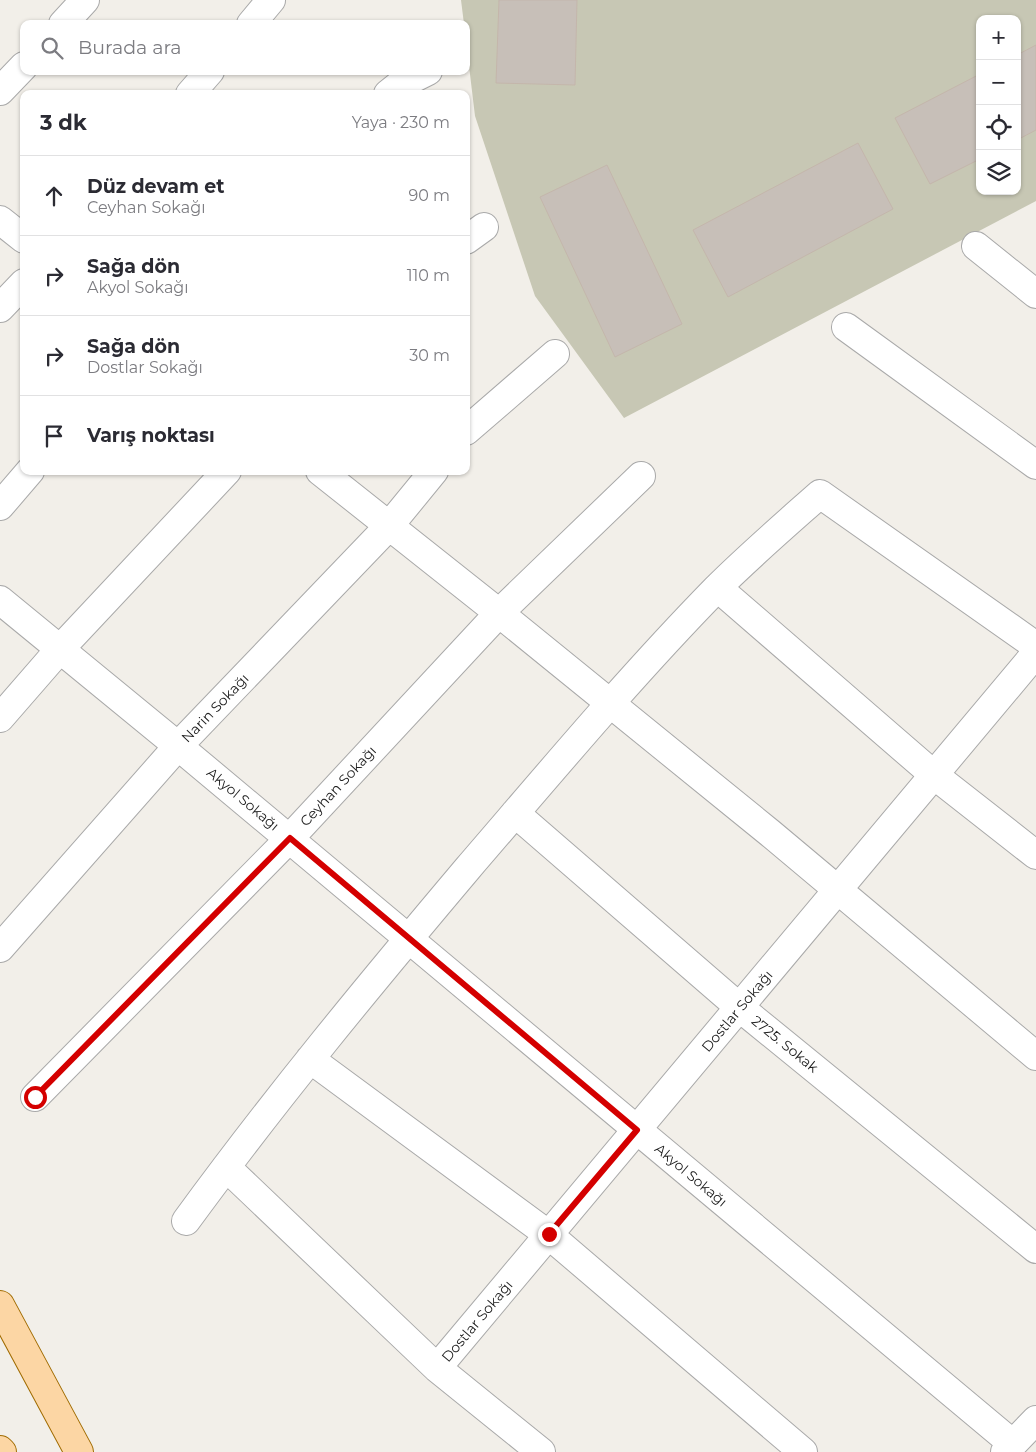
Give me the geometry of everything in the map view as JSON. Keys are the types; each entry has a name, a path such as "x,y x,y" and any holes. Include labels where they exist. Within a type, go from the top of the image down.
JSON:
{"main road":[{"path":"0,1305 79,1452"}],"street":[{"path":"67,20 86,0"},
{"path":"254,20 271,0"},
{"path":"0,91 20,70"},
{"path":"193,90 207,75"},
{"path":"393,90 420,75"},
{"path":"0,220 20,236"},
{"path":"976,246 1036,294"},
{"path":"0,308 20,287"},
{"path":"846,327 1036,465"},
{"path":"470,428 555,354"},
{"path":"0,506 27,475"},
{"path":"0,718 60,649 223,475"},
{"path":"325,475 610,703 1036,1056"},
{"name":"Narin Sokağı","path":"0,948 178,746 389,526 431,475"},
{"name":"Ceyhan Sokağı","path":"35,1097 290,838 499,613 641,476"},
{"path":"186,1221 226,1166 310,1059 409,938 610,703 718,588 820,494 1036,646"},
{"path":"718,588 934,775 1036,855"},
{"name":"Akyol Sokağı","path":"0,600 409,938 1009,1448"},
{"name":"Dostlar Sokağı","path":"437,1368 1036,653"},
{"name":"2725. Sokak","path":"516,813 740,1007 1036,1249"},
{"path":"310,1059 549,1234 803,1452"},
{"path":"226,1166 437,1368 540,1452"},
{"path":"1009,1448 1036,1420"}],"shaded area":[{"path":"461,0 1036,0 1036,201 624,418 535,296 475,116 470,74 470,20 464,20"}],"building":[{"path":"499,0 577,0 575,85 496,83"},
{"path":"1036,45 1036,130 1021,138 1021,60 1021,53"},
{"path":"976,76 976,161 930,184 895,118"},
{"path":"858,143 893,209 728,297 693,230"},
{"path":"607,165 682,324 615,357 540,197"}],"route":[{"path":"35,1097 290,838 637,1130 549,1234"}]}
